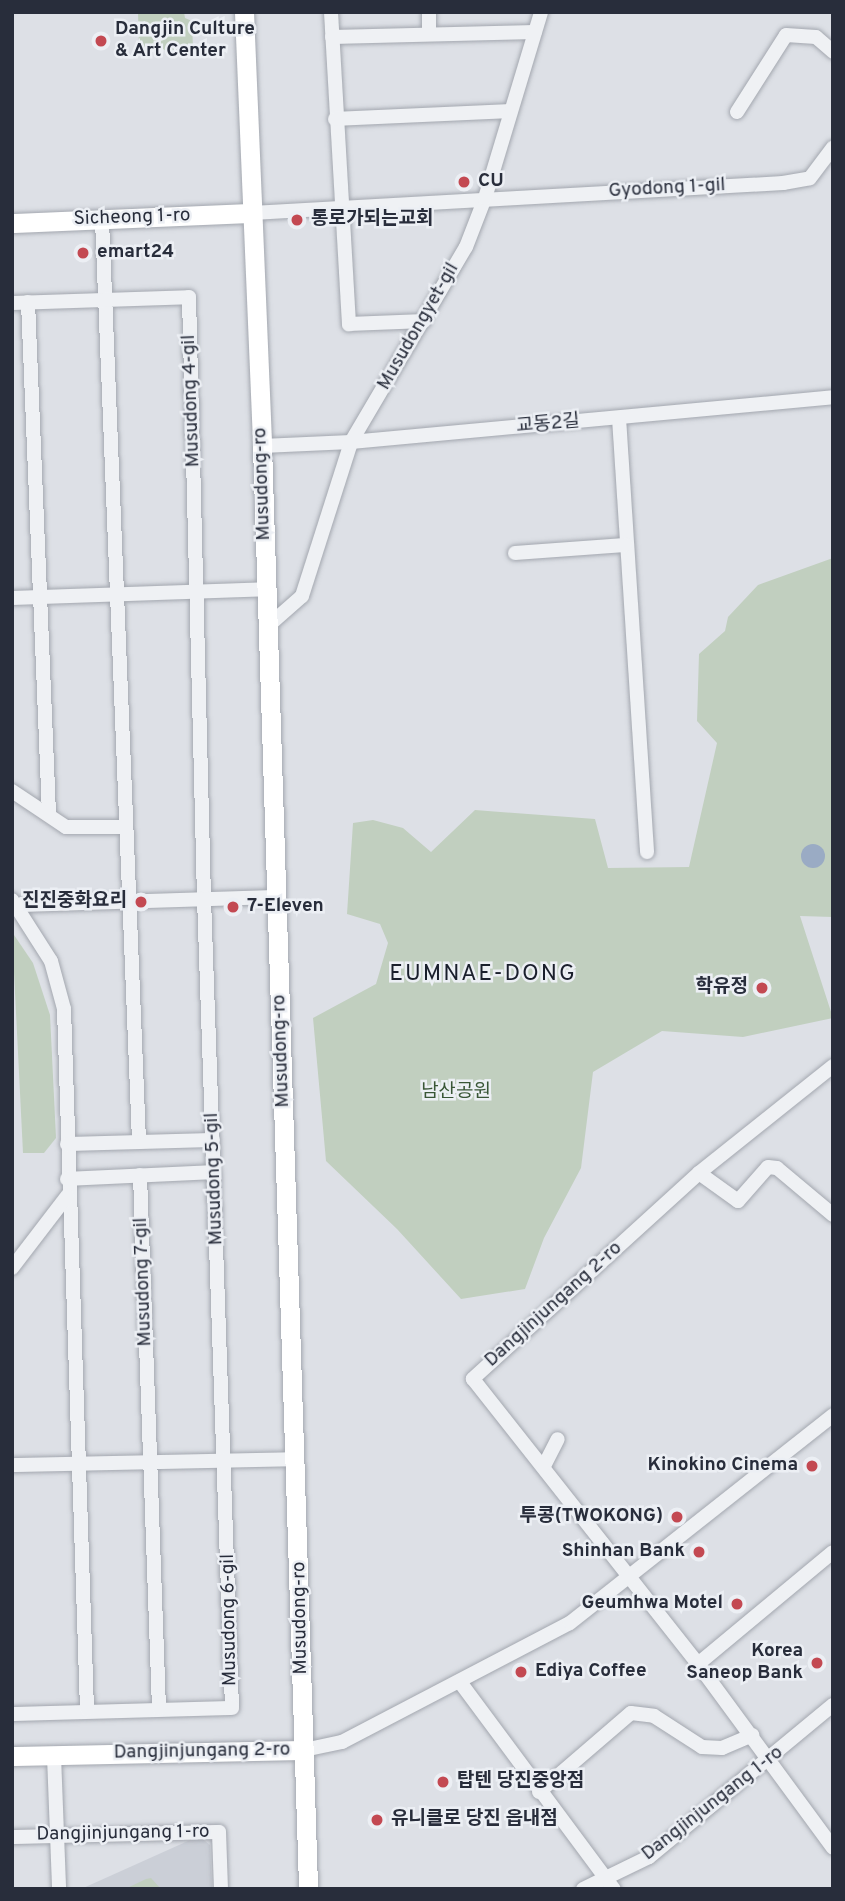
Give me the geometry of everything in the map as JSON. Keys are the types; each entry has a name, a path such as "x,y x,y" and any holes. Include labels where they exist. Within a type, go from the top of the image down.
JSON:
{"street":[{"name":"Musudong-ro","path":"244,12 262,446 297,1459 308,1889"},
{"path":"331,12 335,119 349,324 424,321"},
{"path":"429,12 429,33"},
{"name":"Musudongyet-gil","path":"268,626 302,596 351,442 466,247 485,198 541,12"},
{"path":"332,37 535,32"},
{"path":"737,112 786,35 816,37 833,52"},
{"path":"335,119 510,111"},
{"name":"Gyodong 1-gil","path":"485,198 783,183 810,178 833,148"},
{"path":"252,213 485,198"},
{"name":"Sicheong 1-ro","path":"12,223 252,213"},
{"path":"102,220 139,1142"},
{"name":"Musudong 4-gil","path":"12,303 189,297 204,898"},
{"path":"28,302 48,813"},
{"name":"교동2길","path":"262,446 351,442 833,397"},
{"path":"619,418 625,545 647,852"},
{"path":"515,553 625,545"},
{"path":"12,598 198,589 266,589"},
{"path":"12,791 66,827 125,827"},
{"path":"16,903 276,897"},
{"name":"Musudong 5-gil","path":"204,898 227,1460"},
{"path":"16,903 51,961 64,1009 67,1179 80,1464 87,1710"},
{"name":"Dangjinjungang 2-ro","path":"833,1066 699,1173 473,1379 828,1829 833,1848"},
{"path":"67,1144 213,1140"},
{"path":"699,1173 738,1200 768,1167 777,1168 833,1214"},
{"path":"67,1179 215,1172"},
{"name":"Musudong 7-gil","path":"141,1175 151,1462"},
{"path":"12,1268 68,1196"},
{"name":"Dangjinjungang 2-ro","path":"12,1756 304,1750 342,1742 570,1623 631,1578 833,1415"},
{"path":"544,1466 558,1440"},
{"path":"12,1465 297,1459"},
{"name":"Musudong 6-gil","path":"12,1714 232,1708 227,1460"},
{"path":"151,1462 159,1709"},
{"path":"698,1664 833,1552"},
{"path":"460,1682 539,1792 611,1884"},
{"name":"Dangjinjungang 1-ro","path":"583,1889 611,1884 649,1857 771,1759 833,1705"},
{"path":"539,1792 631,1713 654,1716 702,1747 722,1748 752,1735"},
{"path":"54,1756 59,1889"},
{"name":"Dangjinjungang 1-ro","path":"12,1837 219,1832 221,1889"}],"shaded area":[{"path":"199,1836 210,1845 212,1889 81,1889"}],"green space":[{"path":"138,12 184,12 185,18 192,21 193,49 139,51"},
{"name":"남산공원","path":"833,558 833,917 800,916 833,1018 743,1037 662,1031 593,1072 581,1168 544,1238 525,1289 461,1299 397,1229 326,1161 313,1018 376,984 388,943 380,924 347,914 353,823 373,820 403,828 431,852 475,810 595,819 608,868 689,867 717,743 697,721 699,654 725,631 728,617 758,585"},
{"path":"12,932 33,963 50,1015 56,1138 44,1153 23,1153"},
{"path":"151,1878 161,1889 125,1889 146,1879"}],"water":[{"path":"813,844 822,847 825,856 822,865 813,868 804,865 801,856 804,847"}],"place":[{"name":"Dangjin Culture & Art Center","path":"101,41"},
{"name":"CU","path":"464,182"},
{"name":"통로가되는교회","path":"297,220"},
{"name":"emart24","path":"83,253"},
{"name":"진진중화요리","path":"141,902"},
{"name":"7-Eleven","path":"233,907"},
{"name":"학유정","path":"762,988"},
{"name":"Kinokino Cinema","path":"812,1466"},
{"name":"투콩(TWOKONG)","path":"677,1517"},
{"name":"Shinhan Bank","path":"699,1552"},
{"name":"Geumhwa Motel","path":"737,1604"},
{"name":"Korea Saneop Bank","path":"817,1663"},
{"name":"Ediya Coffee","path":"521,1672"},
{"name":"탑텐 당진중앙점","path":"443,1782"},
{"name":"유니클로 당진 읍내점","path":"377,1820"}],"district":[{"name":"EUMNAE-DONG","path":"483,975"}]}
